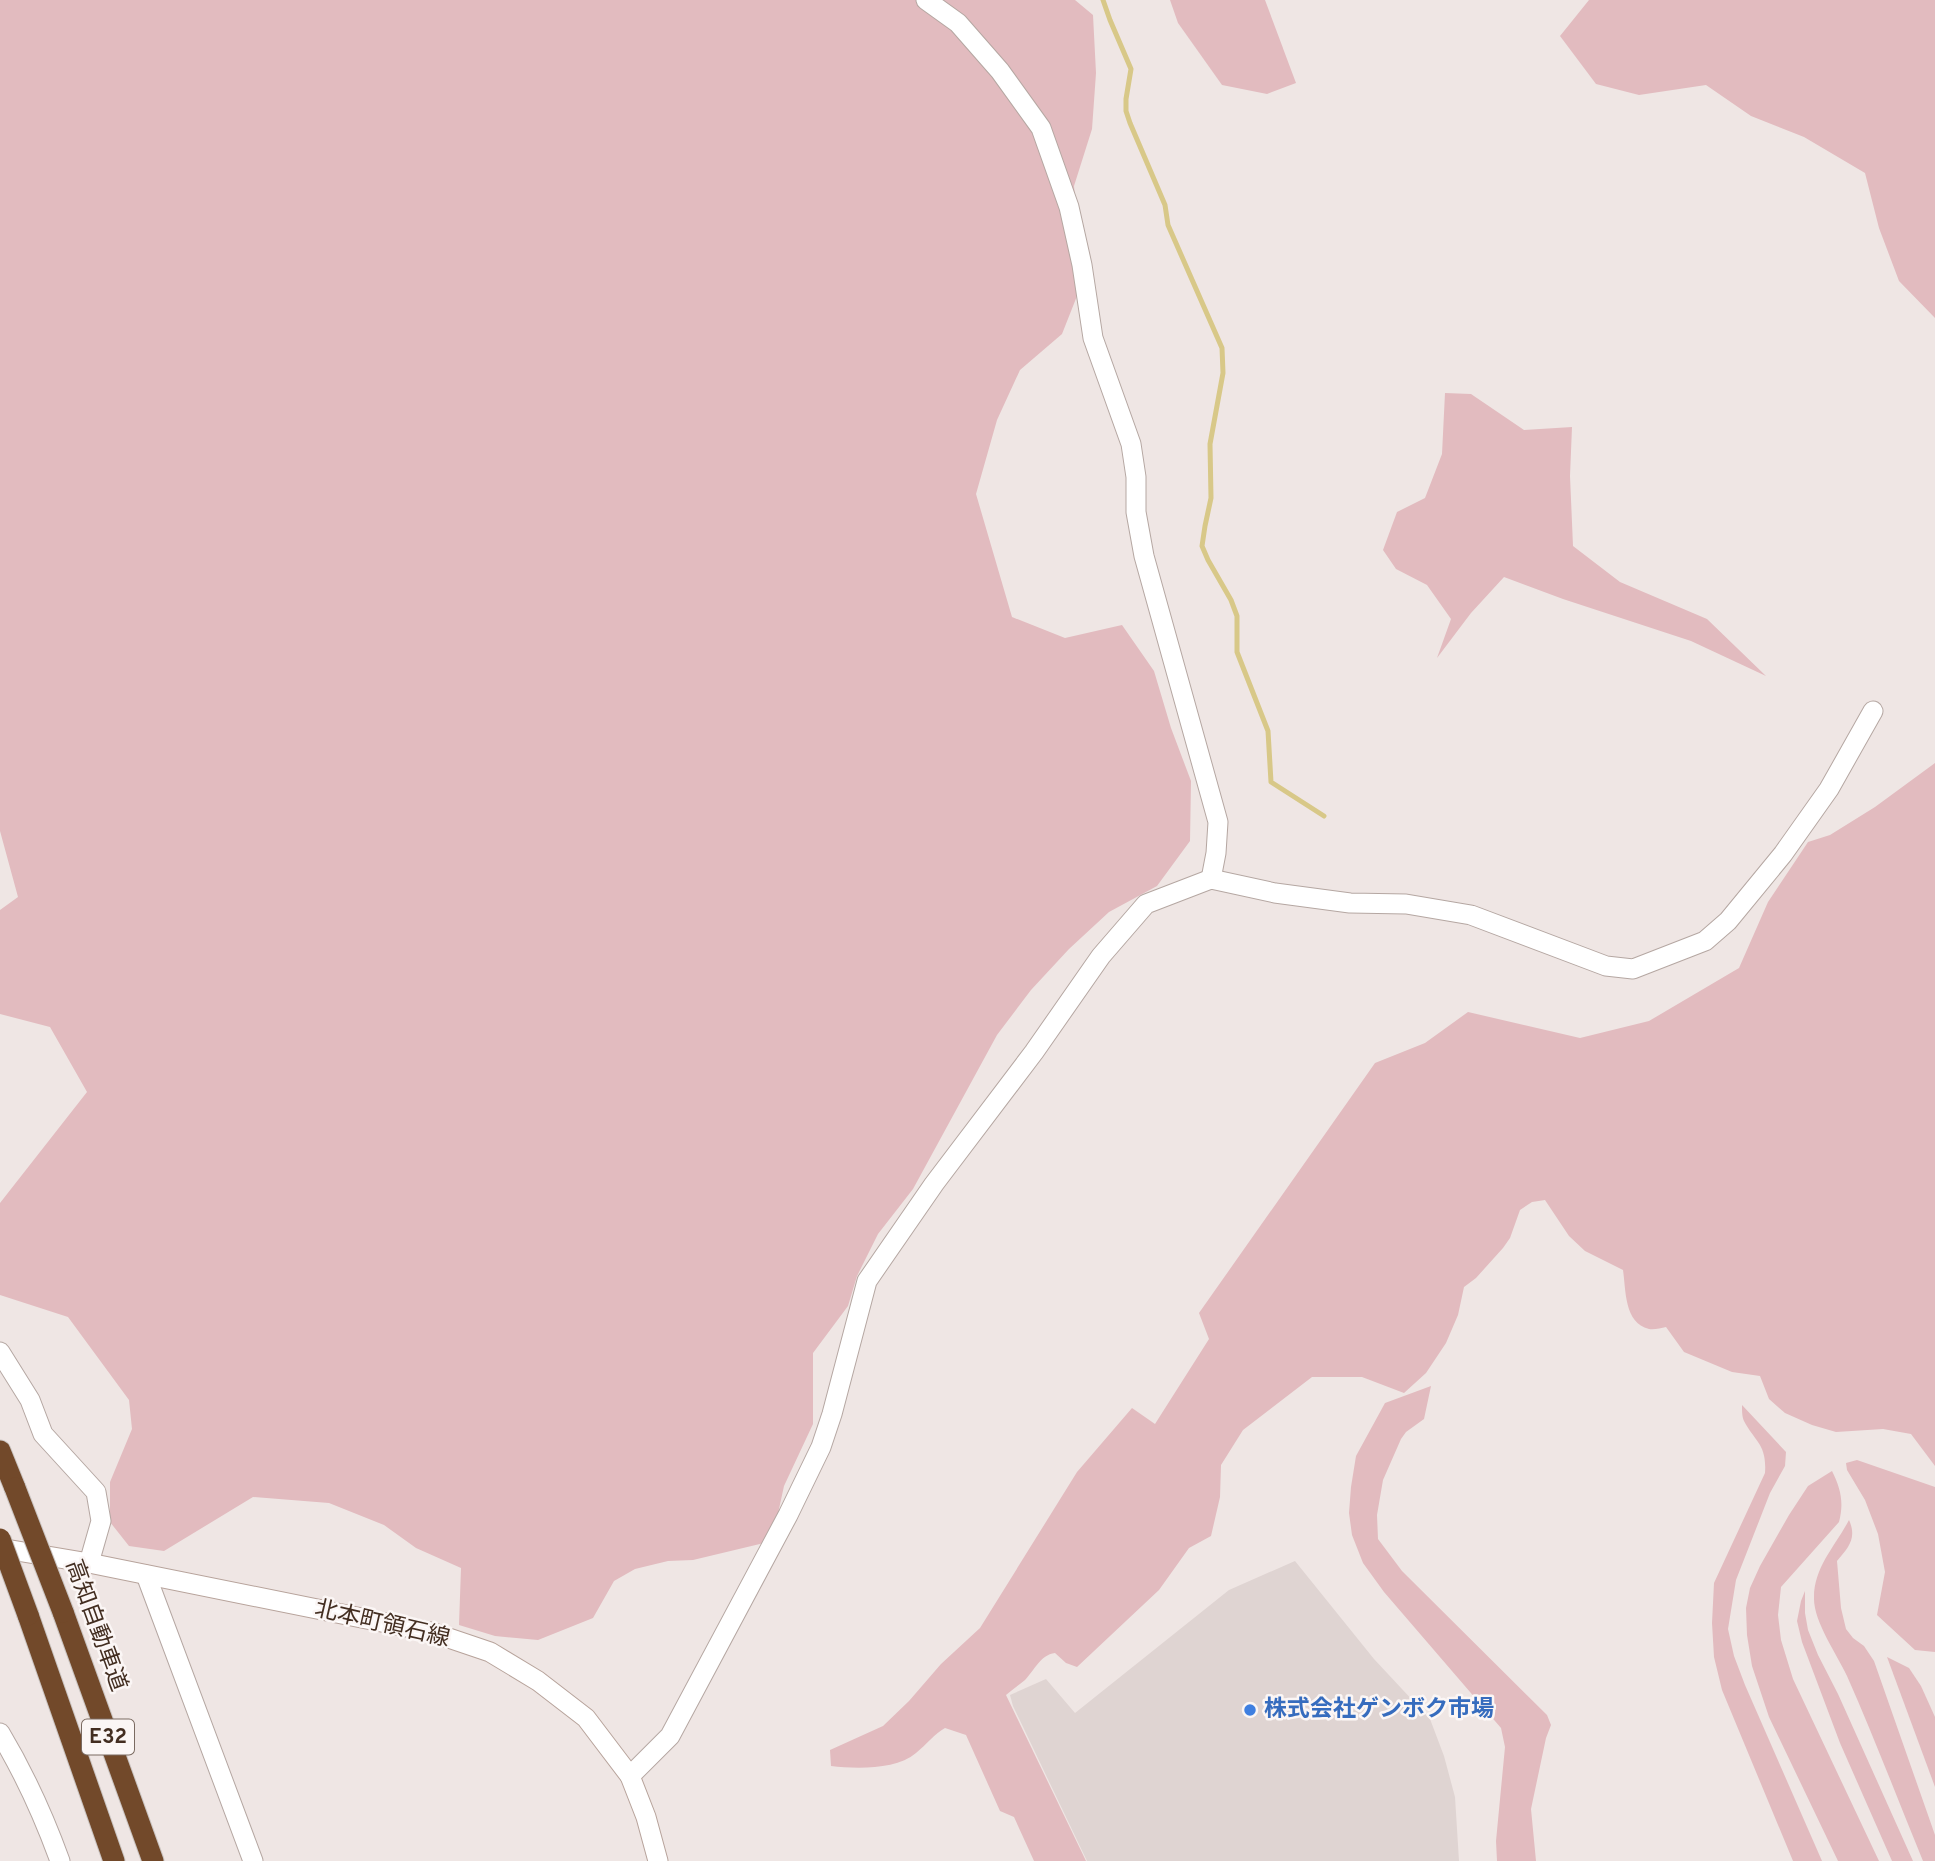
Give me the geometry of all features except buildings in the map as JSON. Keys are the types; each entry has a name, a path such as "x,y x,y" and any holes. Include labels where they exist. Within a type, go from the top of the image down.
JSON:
{"highway":[{"name":"高知自動車道","path":"0,1451 63,1612 153,1861"},
{"name":"E32","path":"0,1539 114,1861"}],"street":[{"path":"926,0 958,23 1000,71 1041,128 1069,208 1082,265 1093,338 1130,444 1136,477 1136,512 1144,556 1218,821 1211,879"},
{"path":"630,1776 670,1736 815,1459 832,1414 867,1281 934,1184 1034,1052 1101,956 1146,904 1211,879 1275,893 1350,903 1406,904 1471,915 1606,966 1633,969 1705,941 1728,921 1783,854 1829,789 1873,711"},
{"path":"0,1352 30,1400 43,1434 96,1492 101,1521 89,1563"},
{"name":"北本町領石線","path":"0,1548 89,1563 430,1632 490,1651 538,1681 586,1718 630,1776 646,1817 657,1861"},
{"path":"146,1575 253,1861"},
{"path":"0,1733 50,1833 60,1861"}],"shaded area":[{"path":"0,0 1075,0 1093,15 1096,73 1092,129 1074,186 1079,241 1077,296 1062,334 1020,370 997,420 976,494 1012,617 1065,638 1122,625 1154,671 1191,781 1190,841 1157,886 1109,912 1069,949 1031,990 997,1035 913,1189 878,1234 857,1276 848,1306 813,1353 813,1424 784,1486 772,1541 693,1560 668,1561 635,1569 614,1581 593,1618 538,1640 495,1636 459,1625 461,1568 416,1548 384,1525 329,1503 253,1497 164,1551 129,1546 110,1522 110,1482 132,1429 129,1400 68,1317 0,1295 0,1203 87,1092 50,1027 0,1014 0,910 18,897 0,831"},
{"path":"1170,0 1265,0 1296,83 1267,94 1222,85 1178,23"},
{"path":"1589,0 1935,0 1935,318 1899,281 1879,228 1865,173 1804,137 1751,116 1706,85 1639,95 1596,84 1560,36"},
{"path":"1445,393 1471,394 1524,430 1572,427 1570,476 1573,546 1620,582 1707,619 1766,676 1691,641 1504,577 1471,613 1437,658 1451,619 1427,585 1396,569 1383,550 1397,512 1425,498 1442,454"},
{"path":"1935,763 1935,1466 1911,1434 1883,1429 1836,1432 1812,1425 1785,1413 1769,1399 1760,1376 1732,1372 1684,1352 1666,1327 1651,1329 1641,1326 1628,1305 1623,1270 1585,1251 1569,1236 1545,1200 1532,1202 1520,1210 1510,1238 1503,1248 1476,1278 1464,1287 1458,1315 1446,1343 1426,1373 1404,1393 1362,1377 1312,1377 1243,1430 1221,1465 1220,1497 1211,1536 1189,1548 1159,1590 1077,1667 1066,1663 1055,1653 1050,1654 1006,1695 1086,1861 1034,1861 1014,1817 1000,1811 966,1735 945,1728 908,1759 898,1763 864,1768 831,1766 830,1750 883,1726 941,1664 980,1628 1077,1472 1132,1408 1155,1424 1209,1339 1199,1313 1375,1063 1425,1043 1468,1012 1580,1038 1649,1021 1739,968 1768,902 1808,842 1830,835 1875,807"},
{"path":"1431,1386 1424,1419 1401,1439 1383,1480 1377,1515 1378,1539 1402,1571 1547,1715 1551,1725 1531,1809 1536,1861 1497,1861 1496,1841 1505,1747 1501,1728 1384,1592 1363,1563 1352,1535 1349,1513 1356,1456 1385,1403"},
{"path":"1742,1405 1786,1452 1785,1466 1770,1493 1736,1580 1728,1629 1734,1656 1745,1685 1822,1861 1793,1861 1722,1690 1714,1657 1714,1583 1765,1473 1762,1449 1744,1421"},
{"path":"1857,1460 1935,1487 1935,1652 1915,1650 1877,1615 1885,1572 1878,1534 1865,1500 1847,1470 1846,1463"},
{"path":"1832,1471 1841,1496 1839,1522 1781,1587 1778,1615 1781,1640 1793,1679 1879,1861 1838,1861 1769,1717 1752,1666 1747,1635 1746,1608 1750,1588 1760,1566 1808,1486"},
{"path":"1849,1520 1851,1542 1837,1561 1841,1608 1846,1629 1864,1646 1874,1661 1935,1835 1935,1861 1923,1861 1857,1699 1817,1616 1814,1597 1818,1576"},
{"name":"株式会社ゲンボク市場","path":"1295,1561 1374,1659 1430,1719 1455,1797 1459,1861 1087,1861 1010,1695 1046,1679 1075,1713 1229,1590"},
{"path":"1805,1591 1808,1630 1818,1655 1913,1861 1892,1861 1840,1743 1802,1642 1797,1621"},
{"path":"1887,1657 1909,1668 1921,1686 1935,1717 1935,1787"}],"waterway":[{"path":"1103,0 1131,69 1126,99 1130,123 1165,205 1168,225 1222,348 1223,373 1210,444 1211,498 1202,546 1237,616 1237,652 1268,731 1271,782 1324,816"}],"place":[{"name":"株式会社ゲンボク市場","path":"1250,1710"}]}
